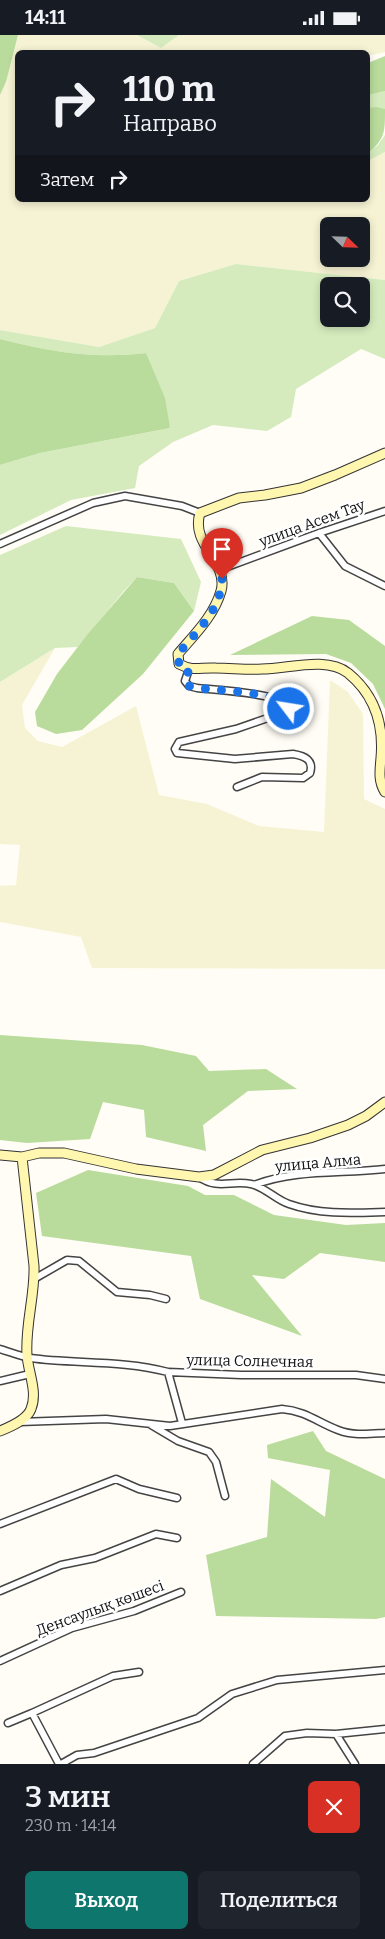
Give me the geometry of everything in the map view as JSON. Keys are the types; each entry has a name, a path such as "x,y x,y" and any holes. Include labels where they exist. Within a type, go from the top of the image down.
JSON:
{"street":[{"path":"0,543 93,503 124,496 182,505 200,513 239,498 265,495 301,487 335,475 385,453"},
{"name":"улица Асем Тау","path":"219,570 385,511"},
{"path":"200,513 197,522 198,532 219,570 222,579 222,590 211,615 178,654 179,664 189,669 213,667 263,669 296,665 331,665 347,672 365,689 376,707 380,730 381,756 379,775 385,791"},
{"path":"319,533 346,566 385,586"},
{"path":"189,669 185,681 189,686 278,699 287,702 290,706 285,712 236,729 179,742 176,745 174,749 178,753 235,759 302,756 309,760 312,767 310,773 303,778 262,777 237,787"},
{"path":"0,1155 22,1157 39,1153 64,1153 136,1169 199,1177 214,1175 262,1150 310,1138 348,1125 366,1116 385,1102"},
{"path":"0,1431 19,1422 31,1410 33,1390 27,1357 26,1334 34,1279 22,1157"},
{"name":"улица Алма","path":"254,1185 267,1180 292,1175 385,1169"},
{"path":"199,1177 208,1184 243,1183 254,1185 286,1203 308,1211 346,1213 385,1212"},
{"path":"34,1279 67,1260 79,1261 117,1292 150,1295 166,1299"},
{"path":"0,1349 27,1357 91,1361 168,1372"},
{"name":"улица Солнечная","path":"182,1423 168,1372 241,1375 356,1375 385,1379"},
{"path":"0,1381 30,1373"},
{"path":"19,1422 106,1419 170,1426 282,1409 297,1410 338,1430 354,1434 385,1433"},
{"path":"148,1423 178,1441 209,1452 216,1462 225,1496"},
{"path":"0,1524 116,1479 139,1489 177,1498"},
{"path":"0,1591 60,1565 95,1558 156,1534 177,1538"},
{"name":"Денсаулық көшесі","path":"0,1661 72,1628 134,1611 182,1592"},
{"path":"32,1713 60,1764 78,1755 94,1753 198,1717 232,1694 277,1680 385,1670"},
{"path":"8,1723 113,1676 139,1672"},
{"path":"252,1764 285,1736 307,1733 336,1734 385,1729"},
{"path":"336,1734 354,1764"}],"shaded area":[{"path":"18,35 137,35 161,48 179,35 385,35 385,52 370,56 370,50 15,50 15,202 370,202 370,160 385,152 385,280 236,264 179,281 155,328 99,347 0,330 0,95 6,82"},
{"path":"55,648 22,705 25,728 38,741 62,747 136,706 159,795 207,804 259,826 324,832 330,680 348,692 363,714 364,799 385,809 385,969 92,968 81,937 0,922 0,886 16,885 20,845 0,844 0,682"}],"green space":[{"path":"0,35 18,35 6,82 0,95"},
{"path":"137,35 179,35 161,48"},
{"path":"385,56 385,91 370,95 370,62"},
{"path":"385,91 385,109 370,108 370,95"},
{"path":"370,108 385,109 385,124 381,139 370,152"},
{"path":"385,135 385,152 370,160 370,152"},
{"path":"236,264 357,277 320,277 320,327 370,327 370,278 385,280 385,359 361,349 296,389 291,417 267,431 213,425 173,442 139,466 135,488 71,500 0,535 0,465 40,453 170,428 146,353 90,355 54,351 0,339 0,330 99,347 155,328 179,281"},
{"path":"0,339 37,348 90,355 146,353 165,398 170,428 40,453 0,465"},
{"path":"66,526 181,539 201,582 194,611 174,583 137,577 78,647 55,648 0,682 0,555"},
{"path":"137,577 174,583 194,611 143,674 82,730 56,734 37,726 35,712 57,674 87,635"},
{"path":"312,616 349,620 385,646 385,709 373,684 351,663 326,654 230,655"},
{"path":"0,1035 142,1045 196,1056 209,1071 266,1069 297,1089 248,1091 203,1125 206,1151 146,1137 144,1110 103,1102 90,1139 27,1143 0,1140"},
{"path":"88,1170 188,1186 205,1195 234,1195 274,1215 346,1225 385,1223 385,1262 320,1253 284,1279 252,1275 302,1336 200,1299 191,1256 42,1236 36,1193"},
{"path":"313,1431 326,1451 385,1479 385,1617 376,1619 216,1616 206,1555 267,1537 271,1479 325,1517 330,1470 268,1458 267,1445"}],"route":[{"path":"222,579 222,590 211,615 178,654 179,664 189,669 185,681 189,686 197,688 228,690 278,699 287,702 290,706 289,709"}]}
